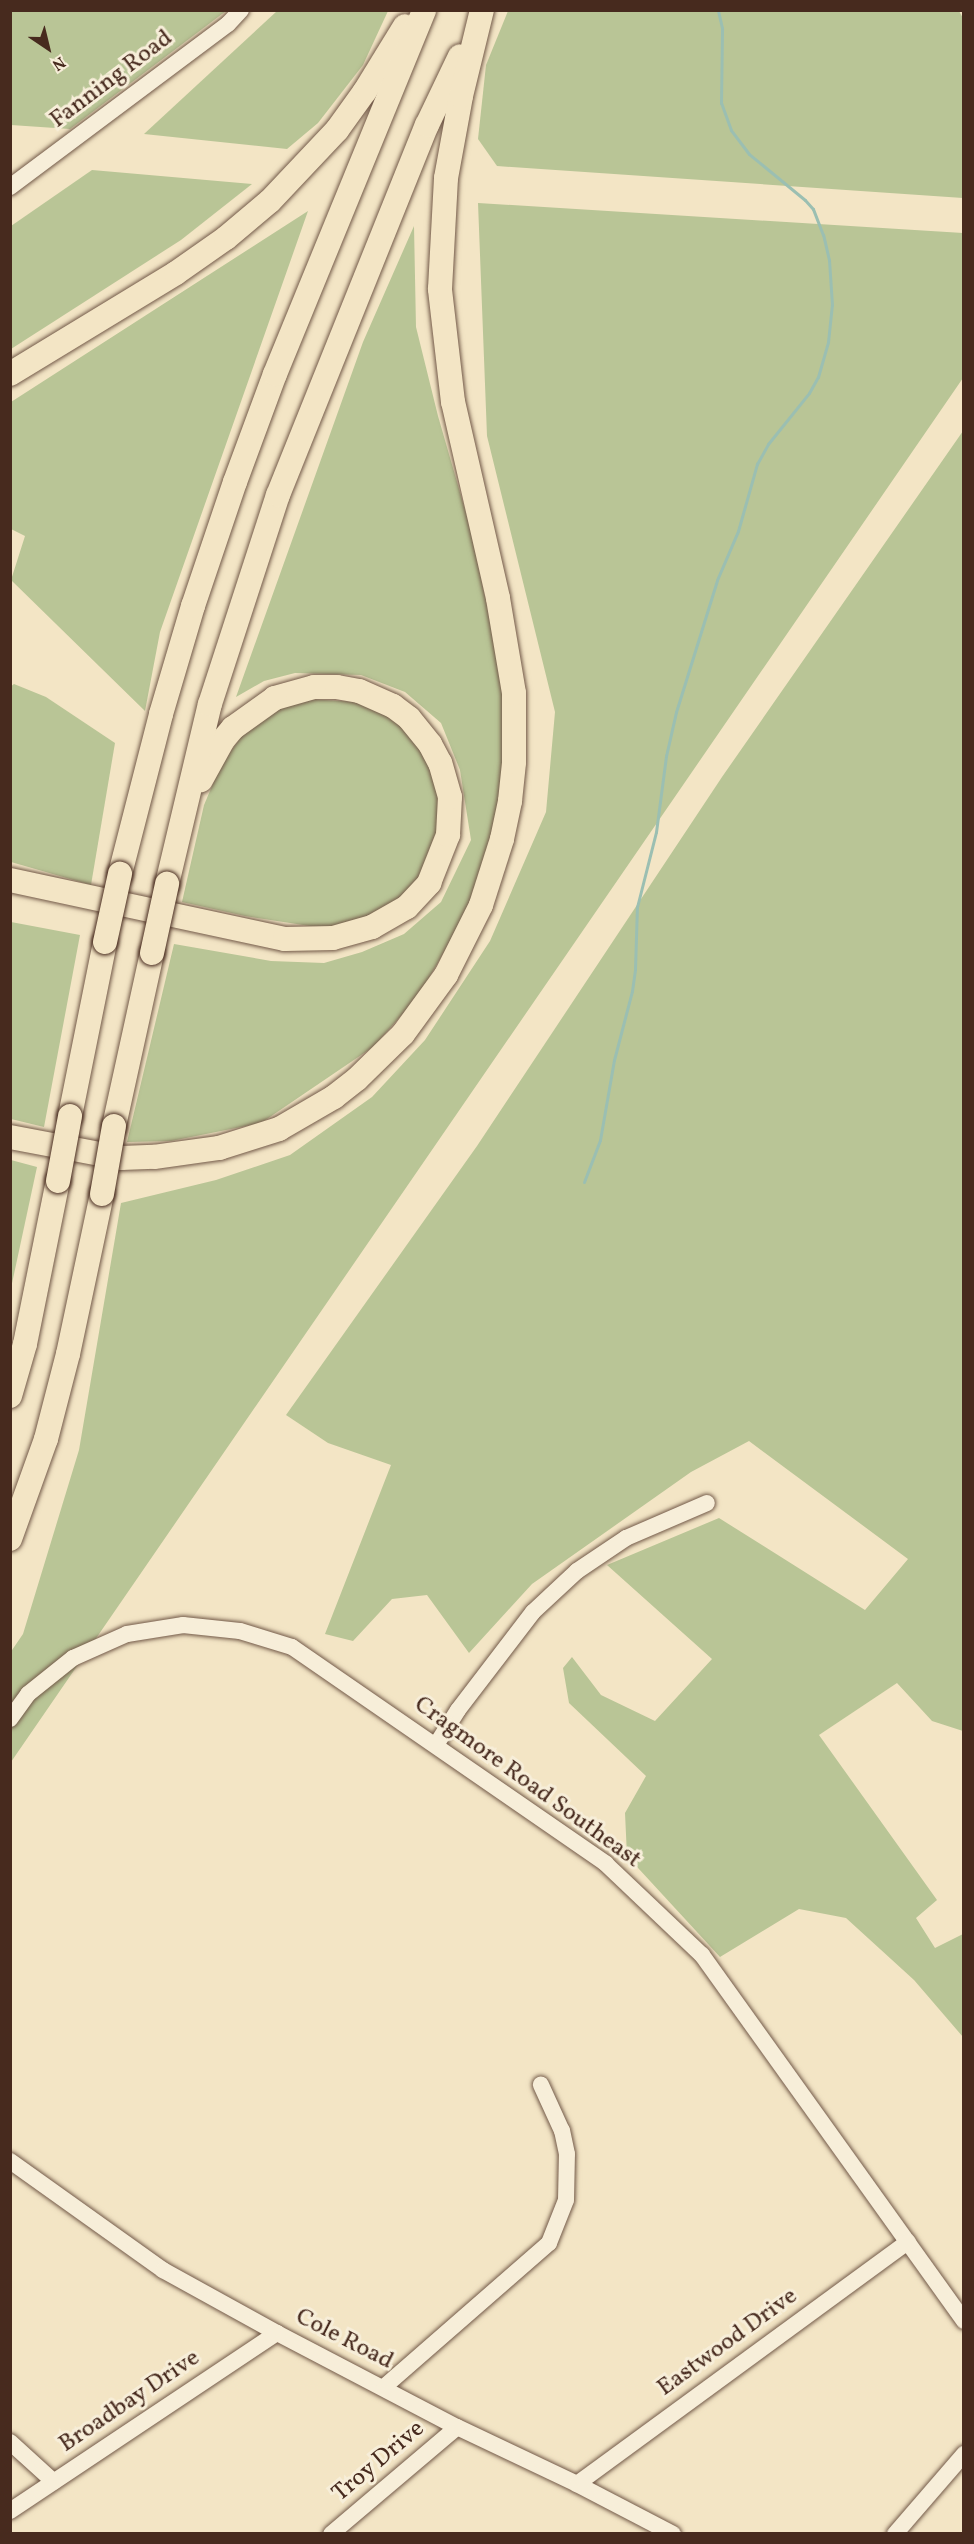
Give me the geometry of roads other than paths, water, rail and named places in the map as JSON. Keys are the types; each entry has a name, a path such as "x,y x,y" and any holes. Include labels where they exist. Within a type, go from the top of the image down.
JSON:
{"highway":[{"path":"10,374 177,273 226,238 270,201 337,130 365,91 413,10"},
{"path":"10,1396 25,1344 120,874 167,693 235,482 275,374 424,10"},
{"path":"10,1539 46,1439 68,1354 114,1126 182,818 210,704 278,495 427,125 482,10"},
{"path":"10,1137 121,1158 154,1157 219,1148 248,1141 289,1124 334,1097 357,1079 403,1034 446,975 481,905 502,839 510,801 514,762 514,693 498,598 453,402 440,289 446,178 461,96 482,10"},
{"path":"10,880 285,939 333,938 352,934 390,918 421,894 444,850 451,815 450,797 435,753 409,718 375,696 337,687 314,687 274,698 233,728 215,754 182,818"}],"street":[{"name":"Fanning Road","path":"10,187 228,24 241,10"},
{"path":"436,1745 458,1710 533,1612 577,1571 626,1538 707,1503"},
{"name":"Cragmore Road Southeast","path":"10,1719 28,1694 73,1658 127,1634 183,1625 240,1631 292,1647 606,1864 702,1955 963,2321"},
{"path":"384,2387 549,2243 566,2200 567,2154 562,2131 541,2085"},
{"name":"Cole Road","path":"10,2161 163,2270 277,2333 457,2427 577,2484 673,2534"},
{"name":"Eastwood Drive","path":"577,2484 908,2242"},
{"name":"Broadbay Drive","path":"10,2511 277,2333"},
{"name":"Troy Drive","path":"331,2534 457,2427"},
{"path":"10,2442 54,2482"},
{"path":"895,2534 963,2454"}],"waterway":[{"path":"584,1182 600,1140 614,1060 632,991 637,907 656,832 666,756 676,712 717,580 738,531 757,464 768,444 809,393 818,377 828,342 832,305 829,260 823,235 813,209 749,154 731,130 721,103 722,28 718,10"}]}
